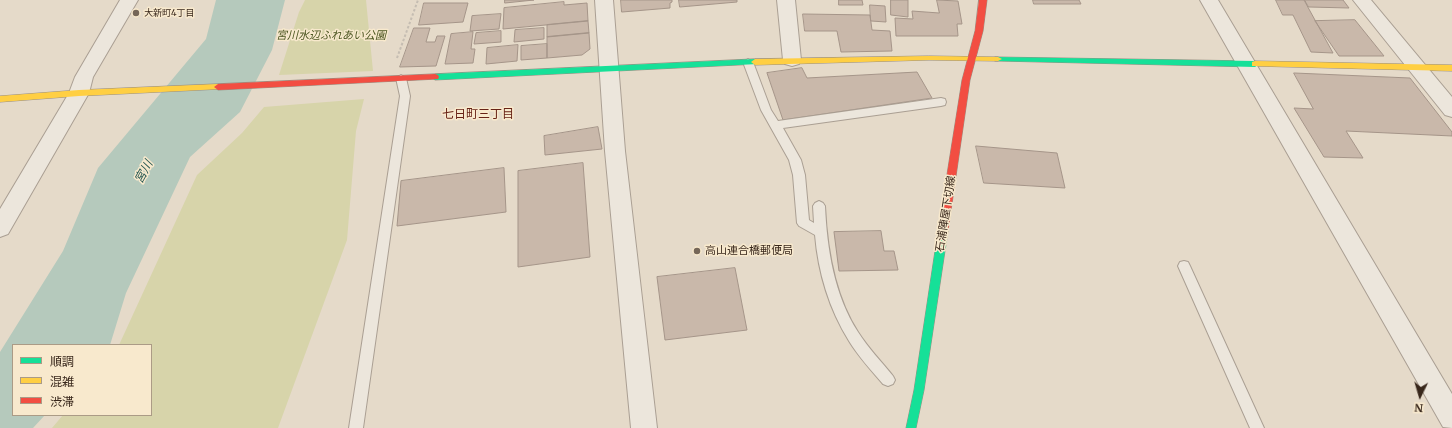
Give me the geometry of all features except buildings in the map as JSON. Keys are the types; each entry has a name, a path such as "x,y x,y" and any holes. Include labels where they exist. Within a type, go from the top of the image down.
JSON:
{"street":[{"path":"0,228 87,93 84,77 129,0"},
{"path":"604,0 610,68 614,151 644,428"},
{"path":"786,0 792,60"},
{"name":"石浦陣屋下切線","path":"911,428 919,390 966,80 979,31 983,0"},
{"path":"1209,0 1452,418"},
{"path":"1362,0 1452,110"},
{"path":"0,99 380,78 792,60 847,61 973,58 1452,68"}],"lane":[{"path":"748,62 766,110 795,160 799,175 804,223 820,232"},
{"path":"356,428 405,96 395,78"},
{"path":"775,125 940,102"},
{"path":"818,206 826,273 844,318 860,346 888,380"},
{"path":"1184,266 1257,428"}],"path":[{"path":"395,78 418,0"}],"green space":[{"name":"宮川水辺ふれあい公園","path":"305,0 366,0 373,71 279,75 299,12"},
{"path":"364,99 356,131 347,240 278,428 52,428 62,416 152,416 152,344 119,344 197,175 242,133 264,107"}],"water":[{"name":"宮川","path":"216,0 285,0 272,50 240,112 190,157 126,293 110,344 12,344 12,416 44,416 33,428 0,428 0,352 63,251 98,168 206,39"}],"traffic: fast":[{"path":"998,59 1255,64"},
{"path":"435,77 755,62"},
{"path":"911,428 919,390 943,231"}],"traffic: slow":[{"path":"755,62 929,58 998,59"},
{"path":"1255,64 1452,68"},
{"path":"0,99 79,93 218,87"}],"traffic: jam":[{"path":"943,231 966,80 979,31 983,0"},
{"path":"218,87 435,77"}],"place":[{"name":"大新町4丁目","path":"136,13"},
{"name":"高山連合橋郵便局","path":"697,251"}],"district":[{"name":"七日町三丁目","path":"478,115"}]}
